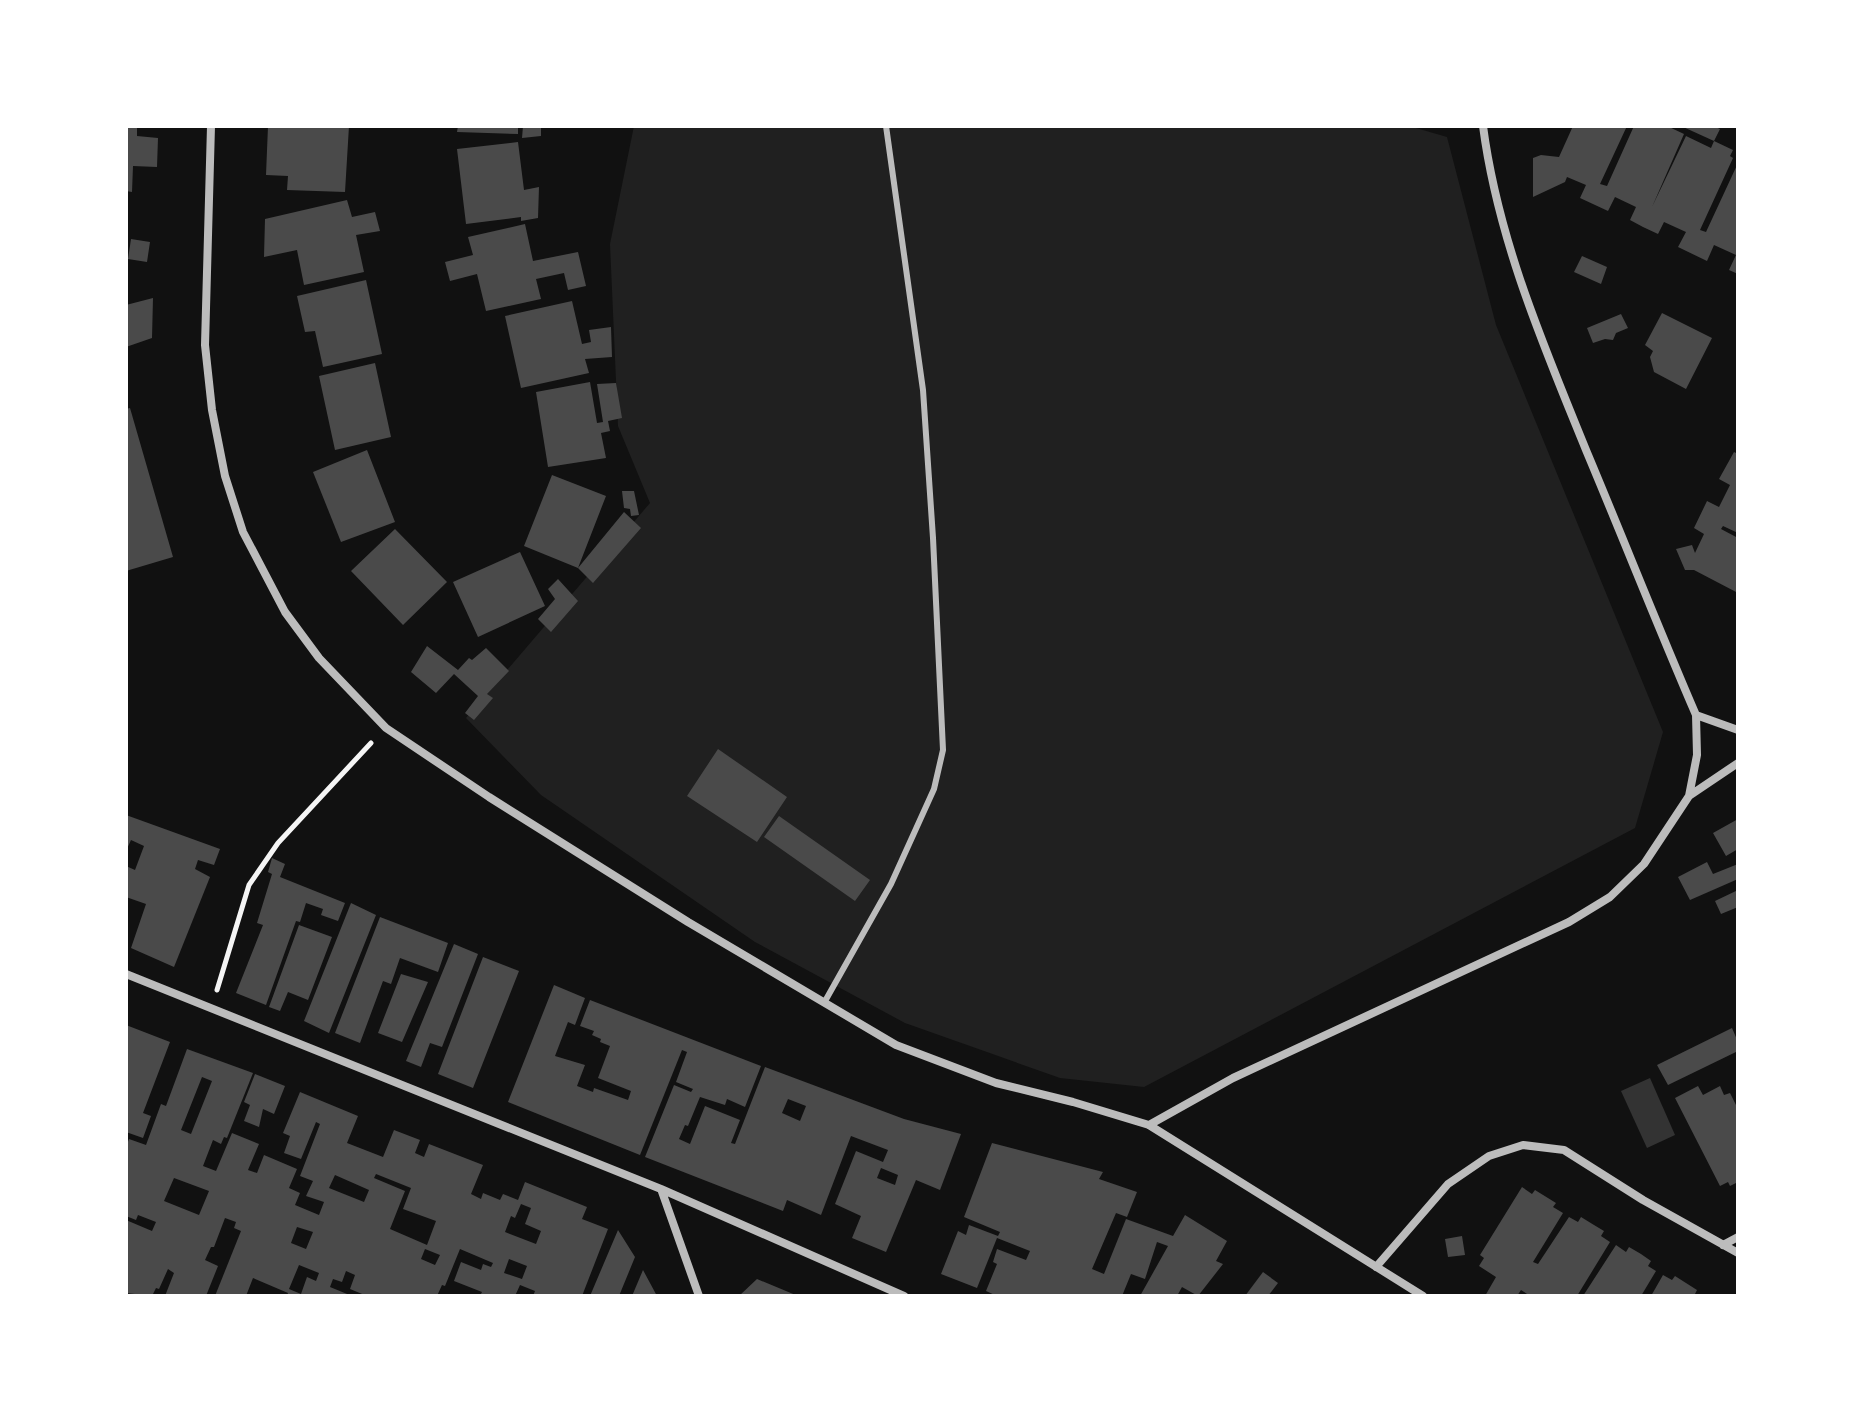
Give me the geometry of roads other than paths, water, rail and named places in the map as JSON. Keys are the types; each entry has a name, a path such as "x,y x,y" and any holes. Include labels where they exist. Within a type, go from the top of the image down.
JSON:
{"street":[{"path":"211,126 205,345 212,410 225,476 243,532 285,612 319,658 386,728 516,814 896,1045 996,1083 1149,1125 1423,1296"},
{"path":"1149,1125 1233,1078 1569,922 1610,897 1644,864 1689,796 1697,755 1696,715 1531,317 1502,224 1489,172 1483,126"},
{"path":"1696,715 1738,730"},
{"path":"1689,796 1738,763"},
{"path":"126,974 661,1189 904,1296"},
{"path":"1376,1267 1448,1184 1489,1156 1523,1145 1564,1150 1643,1200 1738,1253"},
{"path":"661,1189 699,1296"},
{"path":"1723,1245 1738,1237"}],"lane":[{"path":"824,1004 891,884 934,789 943,750 923,390 886,126"}]}
